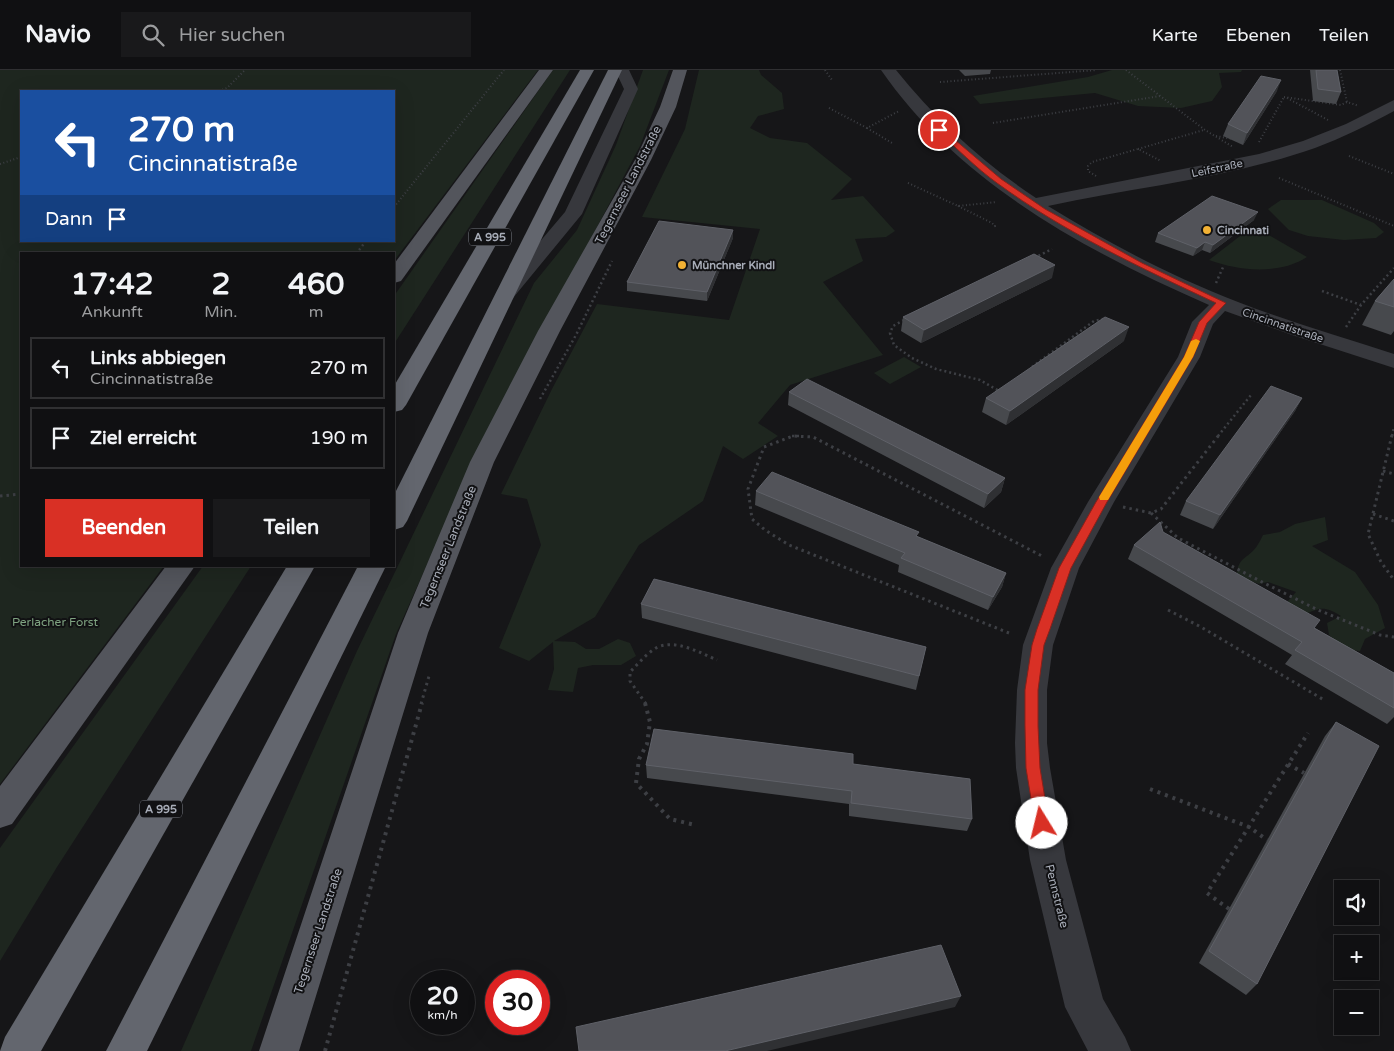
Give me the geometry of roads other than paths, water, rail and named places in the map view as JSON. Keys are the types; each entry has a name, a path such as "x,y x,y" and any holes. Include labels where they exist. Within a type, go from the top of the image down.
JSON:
{"highway":[{"name":"A 995","path":"395,403 586,70"},
{"name":"A 995","path":"395,519 615,70"},
{"name":"A 995","path":"19,1051 300,567"},
{"path":"126,1051 371,567"}],"main road":[{"path":"395,276 546,70"},
{"name":"Tegernseer Landstraße","path":"279,1051 413,633 482,462 549,330 643,160 668,107 680,70"},
{"path":"0,813 180,567"}],"street":[{"path":"506,294 573,214 631,90 622,70"},
{"name":"Cincinnatistraße","path":"888,70 939,130 991,175 1032,204 1104,246 1288,327 1394,361"},
{"name":"Leifstraße","path":"1032,204 1185,175 1272,155 1340,132 1394,105"},
{"name":"Pennstraße","path":"1111,1051 1085,1007 1048,860 1033,768 1032,690 1038,645 1065,568 1102,502 1189,357 1203,322 1218,295"}],"place":[{"name":"Cincinnati","path":"1207,230"},
{"name":"Münchner Kindl","path":"682,265"}],"park label":[{"name":"Perlacher Forst","path":"55,622"}]}
